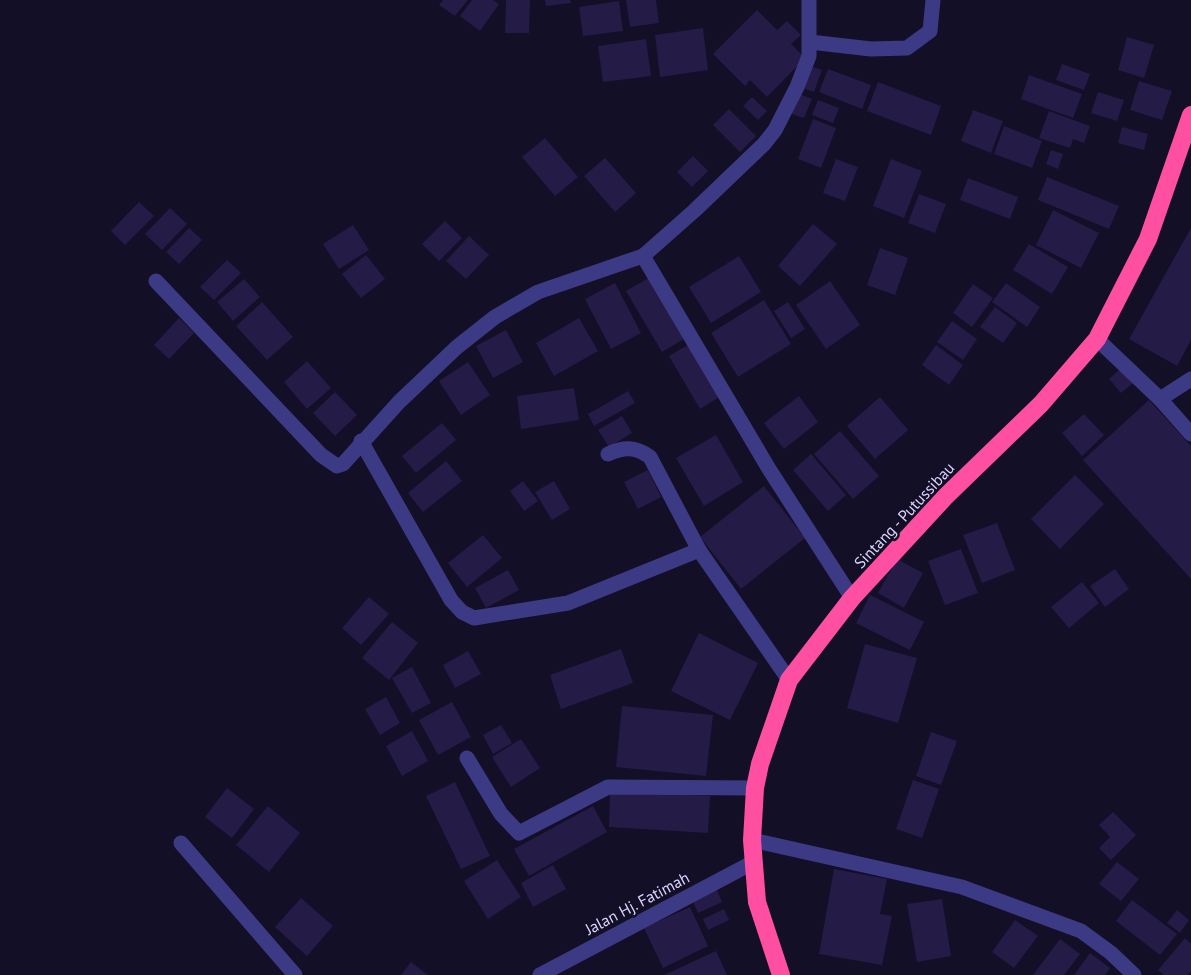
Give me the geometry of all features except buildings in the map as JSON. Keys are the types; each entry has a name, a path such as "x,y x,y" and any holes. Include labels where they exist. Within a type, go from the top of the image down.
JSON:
{"highway":[{"name":"Sintang - Putussibau","path":"781,975 757,902 752,840 755,788 760,764 789,680 852,598 946,496 1041,404 1097,339 1148,238 1191,116"}],"street":[{"path":"156,281 321,455 337,466 343,464 362,441 457,347 511,305 538,292 643,256 764,144 775,130 797,87 809,56 809,0"},
{"path":"810,42 871,49 907,48 930,31 933,0"},
{"path":"643,256 769,469 852,598"},
{"path":"1097,339 1160,399 1191,434"},
{"path":"1160,399 1191,379"},
{"path":"362,441 451,600 462,612 474,618 568,603 699,550"},
{"path":"608,454 621,448 636,450 650,457 699,550 789,680"},
{"path":"467,758 501,814 519,833 608,787 755,788"},
{"path":"752,840 902,873 984,895 1081,932 1111,953 1134,975"},
{"path":"181,843 295,975"},
{"name":"Jalan Hj. Fatimah","path":"540,975 752,862"}]}
